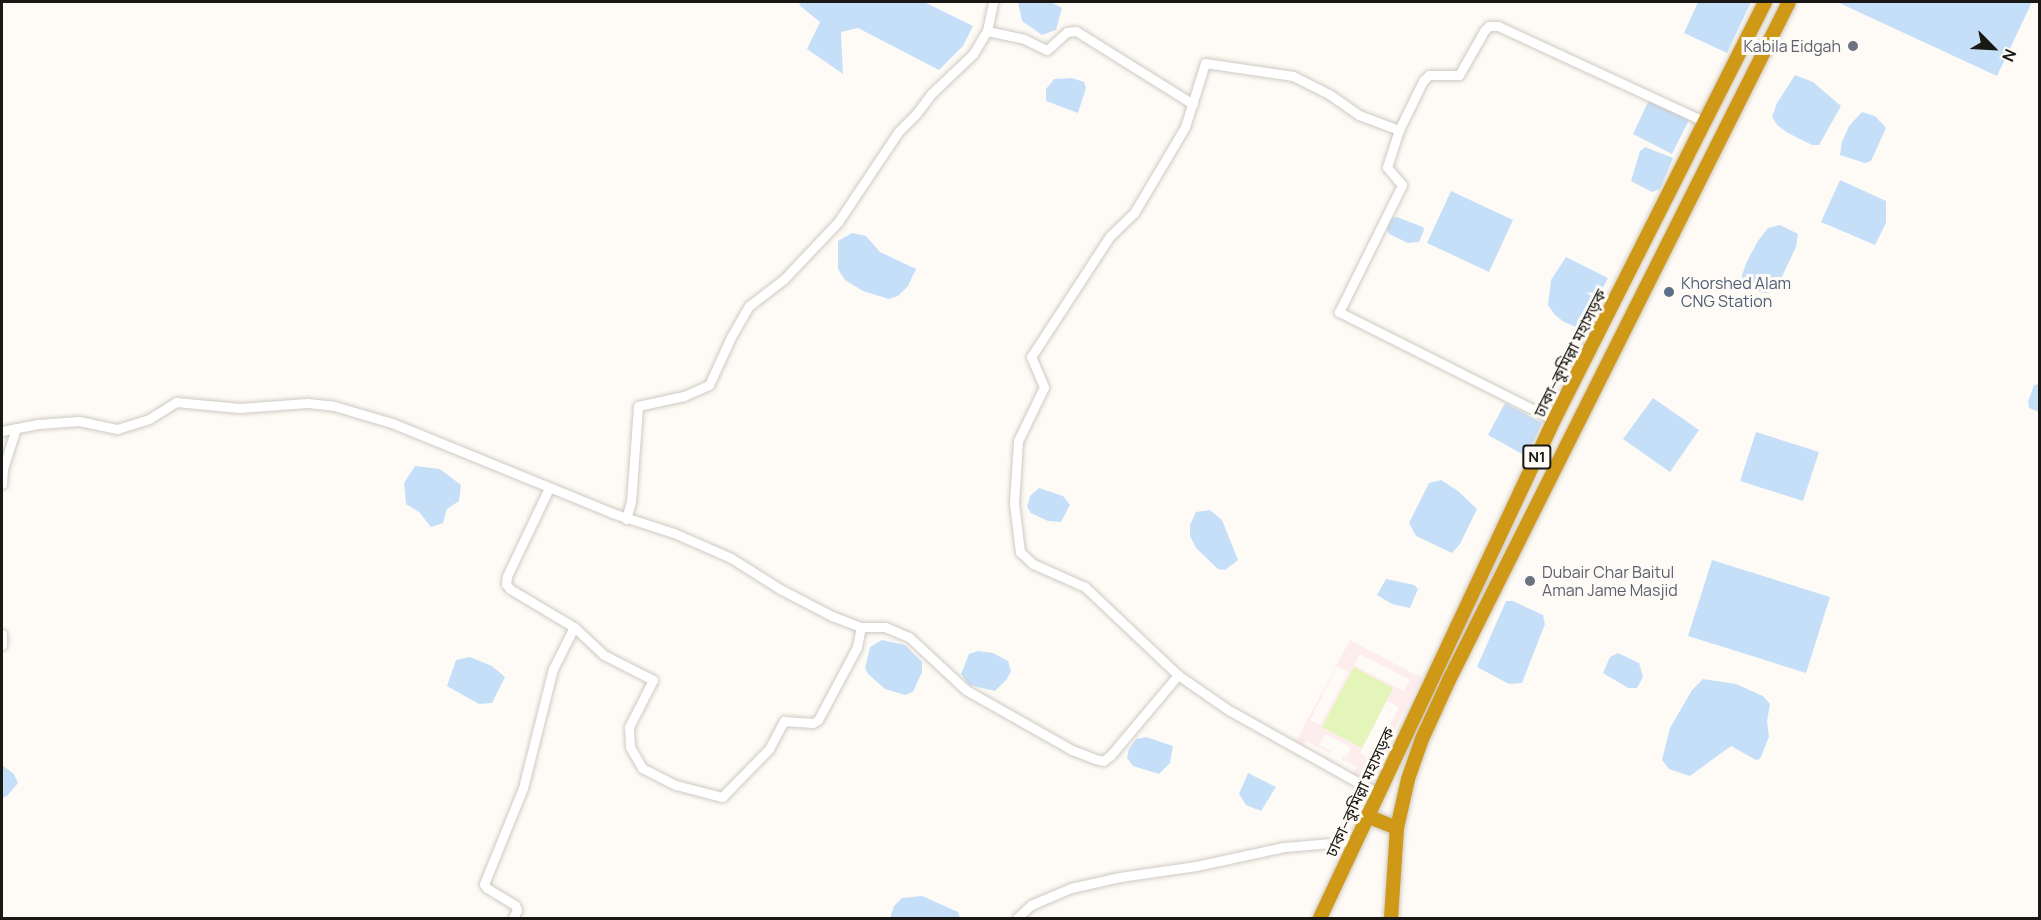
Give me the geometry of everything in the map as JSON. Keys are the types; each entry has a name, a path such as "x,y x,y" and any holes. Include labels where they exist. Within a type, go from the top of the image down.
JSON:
{"highway":[{"name":"ঢাকা–কুমিল্লা মহাসড়ক","path":"1320,918 1554,420 1765,2"},
{"name":"N1","path":"1390,918 1397,828 1422,739 1449,680 1789,2"},
{"path":"1377,794 1403,801"},
{"path":"1367,816 1397,828"}],"street":[{"path":"626,519 631,502 638,406 684,396 709,385 731,337 749,306 784,279 838,222 899,131 931,94 973,54 987,31 993,2"},
{"path":"1554,420 1339,312 1402,185 1387,167 1399,130 1426,77 1459,75 1489,26 1498,26 1704,121"},
{"path":"987,31 1024,39 1047,50 1067,32 1076,31 1193,104"},
{"path":"1377,794 1230,711 1178,675 1085,586 1033,564 1020,552 1014,503 1018,441 1044,387 1031,357 1102,246 1134,213 1185,127 1204,66 1208,61 1293,76 1329,94 1359,115 1399,130"},
{"path":"2,431 79,421 117,429 149,419 176,402 240,408 307,403 334,406 392,423 626,519 674,533 731,558 780,589 832,616 861,627 885,627 909,637 966,690 1072,750 1103,760 1144,718 1178,675"},
{"path":"2,484 3,469 16,428"},
{"path":"549,488 507,576 506,584 574,627 604,655 653,680 629,727 630,747 642,768 676,785 722,797 768,749 784,721 813,723 818,720 857,647 861,627"},
{"path":"513,918 517,910 515,905 484,884 524,788 553,669 574,627"},
{"path":"2,634 2,645"},
{"path":"1017,918 1031,905 1071,888 1120,876 1196,866 1284,847 1355,842"}],"shaded area":[{"path":"1350,640 1422,678 1365,786 1293,747","holes":["1360,654 1410,680 1404,691 1354,665","1337,666 1348,672 1320,725 1310,720","1387,701 1399,707 1371,760 1360,753","1325,734 1351,747 1346,758 1342,756 1341,759 1357,767 1352,776 1301,751 1306,741 1330,753 1331,751 1319,745"]}],"green space":[{"path":"1354,667 1393,688 1362,748 1322,727"}],"water":[{"path":"801,2 924,2 973,26 963,46 939,70 858,28 841,32 843,74 807,49 820,22 799,5"},
{"path":"1018,2 1051,2 1062,8 1056,30 1042,35 1022,21"},
{"path":"1698,2 1751,2 1727,53 1684,33"},
{"path":"1837,2 2032,2 1997,76"},
{"path":"1795,75 1813,82 1841,106 1819,145 1812,145 1788,133 1777,125 1772,117 1777,103"},
{"path":"1072,78 1084,82 1086,88 1078,113 1046,101 1046,89 1054,79"},
{"path":"1649,100 1689,120 1672,154 1633,134"},
{"path":"1862,112 1875,116 1886,128 1871,161 1865,163 1840,155 1842,142 1849,126"},
{"path":"1645,147 1673,158 1660,189 1652,192 1631,181 1640,151"},
{"path":"1840,180 1886,201 1886,223 1875,245 1821,222"},
{"path":"1451,191 1513,220 1489,272 1427,243"},
{"path":"1397,217 1423,227 1419,242 1408,243 1389,234 1387,230 1389,224 1392,218"},
{"path":"1780,225 1798,234 1796,247 1778,285 1772,292 1765,293 1743,287 1742,275 1758,241 1768,228"},
{"path":"852,233 866,236 880,252 916,269 908,286 898,296 889,299 863,291 845,280 838,269 838,241"},
{"path":"1566,257 1608,278 1584,325 1576,327 1555,315 1548,305 1551,280"},
{"path":"2040,384 2039,412 2029,408 2028,402 2034,385"},
{"path":"1653,398 1699,430 1670,472 1623,439"},
{"path":"1505,403 1542,423 1529,451 1524,455 1488,435"},
{"path":"1756,432 1819,452 1803,501 1740,481"},
{"path":"415,466 440,469 461,485 459,501 447,509 443,523 431,527 419,512 406,504 404,483"},
{"path":"1441,480 1458,491 1477,509 1460,544 1452,553 1416,536 1409,523 1429,483"},
{"path":"1039,488 1063,496 1070,505 1061,522 1048,521 1031,513 1027,507 1030,496"},
{"path":"1210,510 1222,520 1238,560 1225,570 1218,569 1196,548 1190,536 1190,525 1196,512"},
{"path":"1712,560 1830,597 1806,673 1688,636"},
{"path":"1386,579 1414,585 1418,589 1410,608 1392,604 1377,595"},
{"path":"1506,601 1513,601 1543,615 1545,624 1522,683 1509,684 1477,667"},
{"path":"882,640 905,645 922,662 922,672 913,692 905,695 885,689 868,674 865,668 870,647"},
{"path":"978,651 993,653 1008,661 1011,671 1007,679 995,691 969,685 961,674 969,654"},
{"path":"1618,653 1639,663 1643,677 1637,688 1628,688 1603,673 1610,657"},
{"path":"470,657 492,666 505,677 492,703 479,704 447,686 456,660"},
{"path":"1703,679 1736,684 1763,696 1770,704 1767,721 1769,737 1760,759 1756,760 1731,746 1690,776 1669,769 1662,760 1670,728 1692,690"},
{"path":"1146,737 1173,746 1170,763 1159,774 1133,766 1127,758 1129,749 1136,739"},
{"path":"2,765 14,774 18,783 7,796 2,798"},
{"path":"1248,773 1276,787 1261,811 1246,805 1239,794"},
{"path":"922,896 958,912 960,918 890,918 894,906 902,898"}],"place":[{"name":"Kabila Eidgah","path":"1853,46"},
{"name":"Khorshed Alam CNG Station","path":"1669,292"},
{"name":"Dubair Char Baitul Aman Jame Masjid","path":"1530,581"}]}
